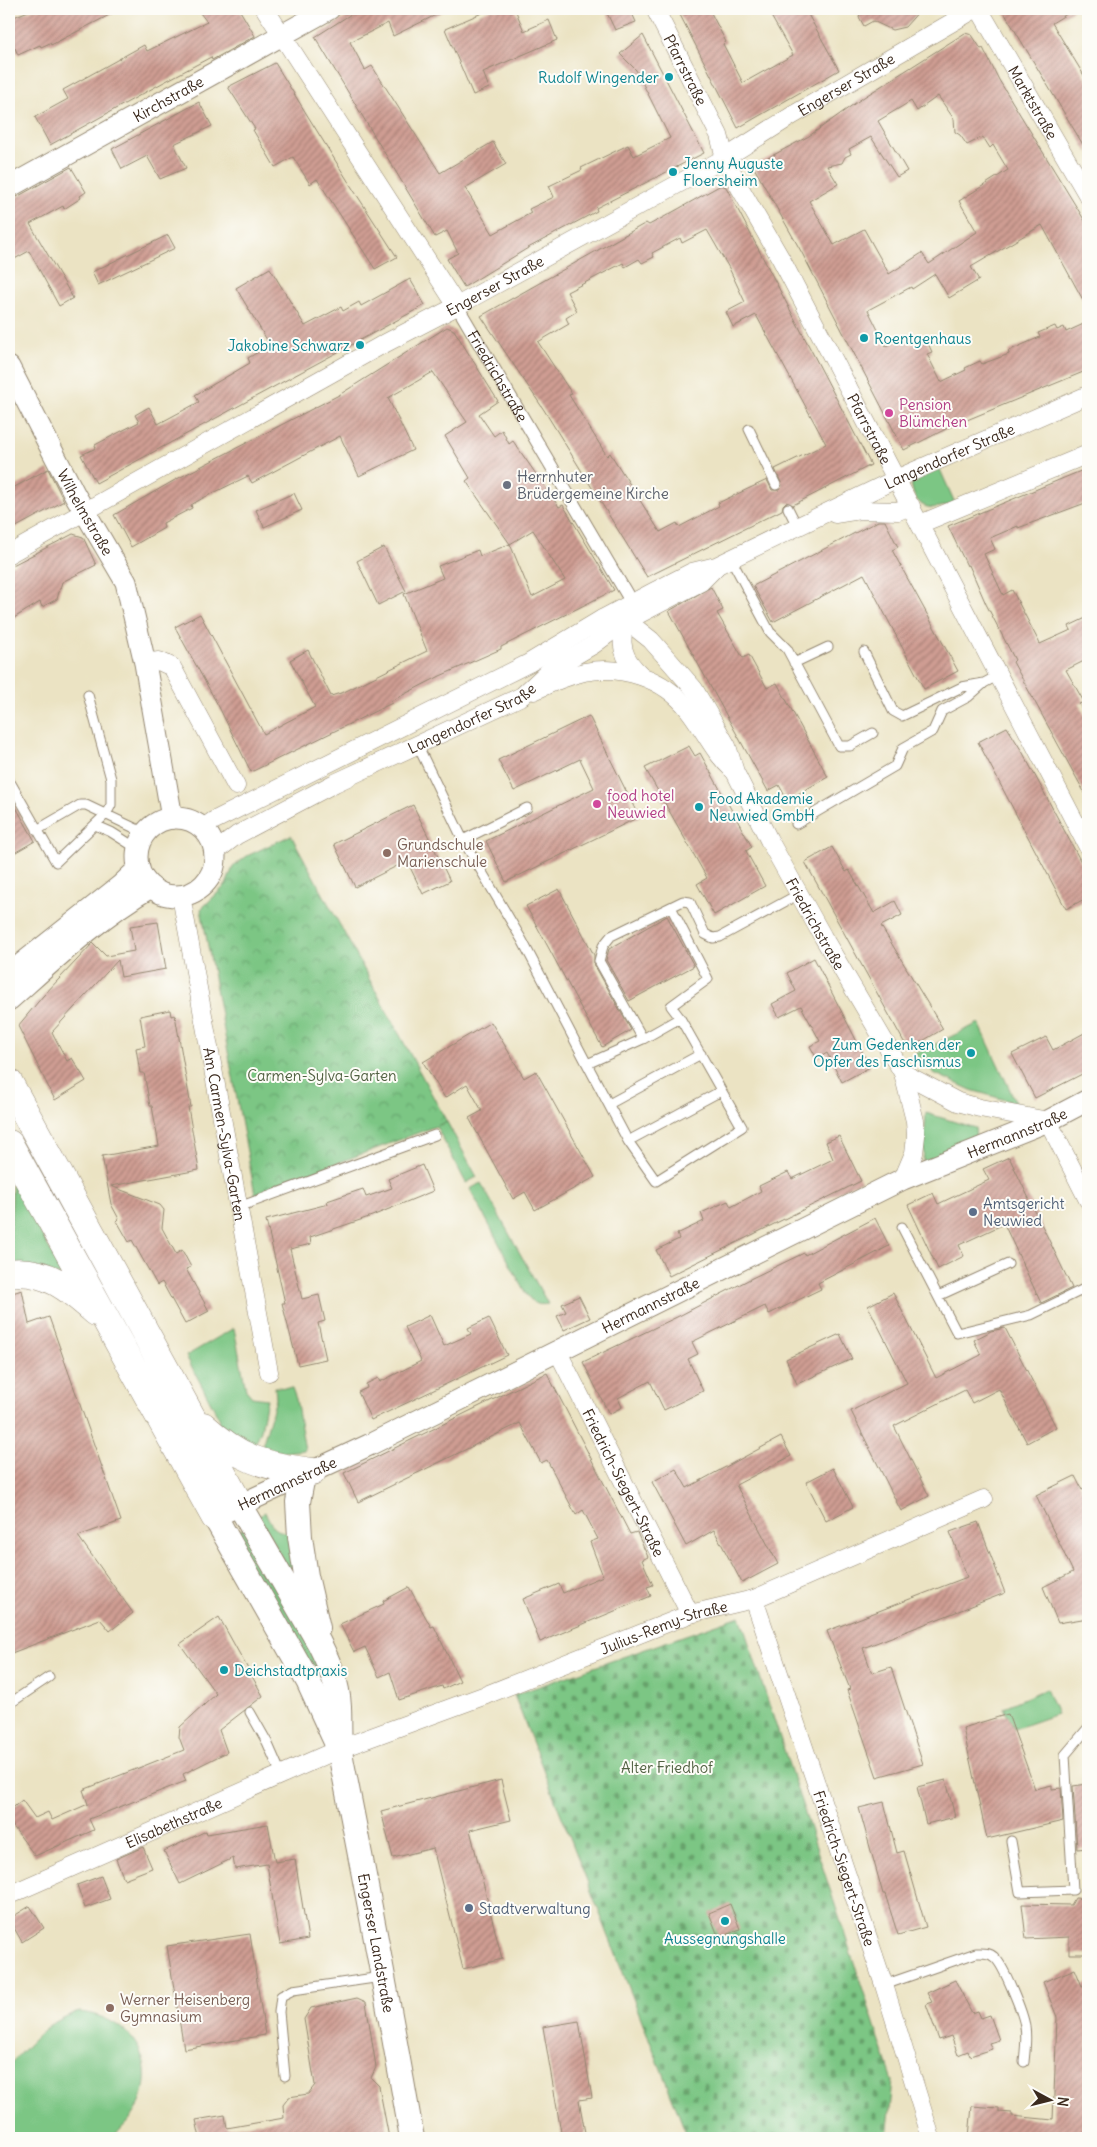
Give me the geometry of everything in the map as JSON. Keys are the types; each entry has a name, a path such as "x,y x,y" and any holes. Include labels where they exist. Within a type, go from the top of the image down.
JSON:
{"highway":[{"path":"9,1083 240,1506"},
{"path":"9,1144 215,1517"},
{"path":"9,1273 39,1274 58,1281 110,1324"},
{"path":"190,1415 216,1438 245,1457 308,1474"}],"main road":[{"path":"308,1474 298,1502 299,1523 306,1576 318,1624 319,1642"},
{"name":"Engerser Landstraße","path":"240,1506 319,1642 330,1663 334,1676 339,1704 339,1749 384,1976 412,2138"},
{"name":"Engerser Landstraße","path":"215,1517 308,1681 339,1749"}],"street":[{"name":"Friedrichstraße","path":"265,9 457,306 632,603 624,622 622,640 625,656 632,668 642,676"},
{"name":"Kirchstraße","path":"9,187 329,9"},
{"name":"Pfarrstraße","path":"655,9 719,135 726,158 911,506 992,679 1088,848"},
{"name":"Engerser Straße","path":"9,554 380,346 457,306 726,158 793,115 975,9"},
{"name":"Marktstraße","path":"979,9 1088,196"},
{"name":"Wilhelmstraße","path":"9,368 85,512 126,582 145,663 172,818"},
{"name":"Langendorfer Straße","path":"203,828 213,821 529,663 602,619 692,572 724,563 896,478 1088,395"},
{"path":"920,524 1088,454"},
{"name":"Langendorfer Straße","path":"804,522 860,510 898,511 911,506"},
{"name":"Langendorfer Straße","path":"215,852 237,835 289,806 416,744 522,696 544,674 592,645 624,622 701,582 724,563"},
{"path":"649,609 648,630 651,640"},
{"name":"Friedrichstraße","path":"602,619 624,622 638,629 651,640 687,679 727,746 735,772 799,894 903,1073 915,1121 916,1136 914,1153 903,1179"},
{"path":"145,663 159,661 172,667 236,786"},
{"name":"Friedrichstraße","path":"522,696 559,680 585,672 616,670 642,676 664,686 680,700 693,716 718,755 735,772"},
{"path":"9,974 120,886 141,850 162,820 183,818 203,828 211,839 215,852 215,864 211,876 198,889 181,896 160,893 143,878 141,850"},
{"path":"9,1000 107,916 151,887"},
{"name":"Am Carmen-Sylva-Garten","path":"181,896 269,1372"},
{"path":"903,1073 958,1102 1048,1120 1088,1200"},
{"name":"Hermannstraße","path":"215,1517 308,1474 558,1352 903,1179 1048,1120 1088,1100"},
{"name":"Friedrich-Siegert-Straße","path":"558,1352 690,1614"},
{"name":"Julius-Remy-Straße","path":"339,1749 486,1695 690,1614 754,1599 984,1499"},
{"name":"Friedrich-Siegert-Straße","path":"754,1599 884,1986 931,2138"},
{"name":"Elisabethstraße","path":"9,1895 339,1749"}],"lane":[{"path":"749,429 776,485"},
{"path":"788,508 804,522"},
{"path":"724,563 770,632 787,649 839,746 850,746 873,733"},
{"path":"794,663 828,647"},
{"path":"864,652 894,711 902,716 962,687 992,679"},
{"path":"796,824 895,766 903,748 933,731 942,710 976,692 992,679"},
{"path":"9,780 56,862 106,814 111,805 111,779 88,696"},
{"path":"416,744 463,840 522,940 628,1141 656,1180 742,1127 680,1018 671,1006 708,979 671,907"},
{"path":"37,830 80,805 92,806 106,814 141,850"},
{"path":"463,840 527,808"},
{"path":"95,825 141,850"},
{"path":"643,1039 599,961 603,946 612,936 671,907 684,902 690,902 705,934 712,938 720,937 799,894"},
{"path":"587,1064 643,1039 680,1018"},
{"path":"609,1104 701,1054"},
{"path":"628,1141 721,1091"},
{"path":"239,1207 436,1135"},
{"path":"902,1227 957,1333 1031,1315 1088,1287"},
{"path":"938,1296 1008,1264"},
{"path":"9,1704 49,1677"},
{"path":"250,1712 267,1742 281,1774"},
{"path":"1012,1841 1020,1892 1073,1890 1065,1755 1088,1728"},
{"path":"884,1986 976,1954 986,1952 994,1956 1000,1963 1026,2028 1024,2062"},
{"path":"285,2076 279,2012 281,1996 293,1990 384,1976"}],"green space":[{"path":"938,465 955,503 932,508 927,507 922,505 914,495 912,479"},
{"name":"Carmen-Sylva-Garten","path":"291,835 447,1122 255,1194 201,909 226,885 233,867 247,856"},
{"path":"979,1023 1016,1103 971,1090 934,1073 915,1054"},
{"path":"926,1113 975,1128 976,1139 923,1164"},
{"path":"447,1122 477,1177 466,1183 436,1126"},
{"path":"12,1181 65,1277 9,1263"},
{"path":"481,1183 548,1304 541,1305 536,1303 526,1294 470,1189"},
{"path":"234,1328 246,1390 252,1397 267,1399 261,1430 251,1453 218,1422 220,1420 186,1356"},
{"path":"275,1387 292,1388 296,1399 305,1450 283,1452 262,1446 276,1399"},
{"path":"265,1512 275,1528 293,1532 304,1600 259,1516"},
{"path":"244,1528 314,1647 332,1695 322,1699 232,1535"},
{"name":"Alter Friedhof","path":"740,1616 893,2081 887,2138 688,2138 514,1695"},
{"path":"1046,1689 1057,1714 1014,1729 1004,1707"},
{"path":"80,2012 98,2016 113,2023 126,2032 136,2044 143,2058 145,2074 143,2091 135,2113 113,2138 9,2138 9,2065 49,2026 58,2020"}],"building":[{"path":"33,9 121,9 51,45 50,43 41,47 40,45 18,55 15,48 9,50 9,19"},
{"path":"197,9 239,9 255,36 212,60 211,57 50,145 35,117 68,99 63,90 144,45 147,51 207,22"},
{"path":"359,9 448,9 393,36 388,23 350,42 365,70 372,66 440,173 493,142 506,164 465,188 493,234 531,213 529,209 554,197 549,186 582,170 581,168 628,145 634,156 670,138 636,70 620,54 643,35 704,153 596,208 597,211 528,248 464,287 447,259 458,253 447,231 435,237 315,37"},
{"path":"491,9 515,9 524,31 549,20 557,40 483,72 489,88 473,95 445,29"},
{"path":"605,9 630,9 636,22 615,30"},
{"path":"677,9 709,9 726,42 723,44 743,83 793,55 767,9 805,9 839,70 738,128"},
{"path":"850,9 921,9 905,27 892,30 873,21 864,26 859,17 860,14"},
{"path":"1002,9 1075,9 1052,23 1088,82 1088,153"},
{"path":"965,33 972,35 981,49 983,48 999,80 1088,226 1088,309 1042,225 971,267 979,280 949,298 935,274 912,289 911,287 868,310 886,346 906,335 911,344 925,337 932,352 927,354 941,382 980,361 982,364 1009,354 1008,351 1040,337 1038,333 1055,326 1057,330 1064,327 1066,332 1088,322 1088,370 950,427 904,450 802,253 753,166 809,136 864,97","holes":["938,96 954,119 955,132 960,135 967,145 983,137 990,148 993,145 1008,170 959,201 977,232 929,264 922,253 889,274 864,229 834,245 809,201 838,184 827,166 842,163 845,157 851,154 849,149 871,137 897,177 907,171 878,121 911,101 917,111"]},
{"path":"275,63 397,257 375,269 317,179 310,184 293,157 275,167 253,130 255,129 228,87"},
{"path":"199,102 212,126 174,144 186,168 160,179 147,156 122,169 112,149"},
{"path":"71,167 86,192 80,196 81,198 64,209 63,206 30,224 73,298 59,306 29,251 9,262 9,199 15,198"},
{"path":"721,185 726,187 871,465 793,505 786,502 782,510 647,577 544,410 481,316 646,223 649,225","holes":["707,230 729,268 745,302 726,312 733,327 756,315 826,444 775,469 782,485 779,490 772,490 767,480 718,503 719,506 679,527 677,523 660,532 610,453 607,456 569,395 572,394 538,342 569,324 566,318 577,311 567,292 623,263 625,267 639,259 642,263 654,257 652,253 680,238 682,243"]},
{"path":"168,235 175,248 98,285 92,272"},
{"path":"270,268 305,326 341,307 343,311 359,302 361,306 410,279 425,305 96,483 81,455 96,448 95,445 139,422 135,415 149,407 158,424 199,402 195,395 250,363 248,358 270,345 236,288"},
{"path":"447,327 454,330 498,401 479,414 494,436 502,430 509,444 513,441 559,507 563,505 614,590 501,647 501,649 440,676 391,701 392,703 251,772 219,707 175,627 200,614 264,734 315,707 290,660 308,650 331,696 344,692 427,651 404,594 443,578 438,566 478,550 480,556 510,544 466,481 470,478 445,436 467,422 433,372 388,398 413,450 359,476 340,436 252,483 248,476 203,498 191,505 192,508 163,523 164,528 131,547 114,515 175,480 339,395","holes":["533,530 565,580 532,597 510,544"]},
{"path":"1088,468 1088,502 1018,528 1018,526 990,538 995,549 984,554 1003,595 1012,590 1040,644 1071,630 1069,626 1088,617 1088,659 1066,670 1084,702 1079,704 1088,721 1088,799 1013,662 1015,660 948,526"},
{"path":"48,469 64,501 9,531 9,490"},
{"path":"294,493 302,510 264,527 256,510"},
{"path":"878,521 885,521 898,547 892,550 958,671 924,689 864,574 773,622 753,586"},
{"path":"73,534 83,537 96,565 62,582 57,599 42,607 40,602 9,621 9,567"},
{"path":"384,547 406,591 378,605 357,561"},
{"path":"711,587 723,610 717,613 743,658 749,655 767,688 777,683 828,777 787,800 779,785 768,791 669,611"},
{"name":"food hotel Neuwied","path":"589,716 639,817 506,882 486,841 594,788 580,759 514,791 498,760"},
{"path":"1007,727 1023,753 1088,875 1088,897 1066,909 978,742"},
{"name":"Food Akademie Neuwied GmbH","path":"689,746 695,756 700,753 752,847 746,851 765,886 714,915 697,884 707,878 645,768"},
{"path":"9,795 35,841 9,856"},
{"name":"Grundschule Marienschule","path":"413,805 450,881 423,894 407,861 355,887 334,844"},
{"path":"832,847 846,872 849,870 874,913 895,901 902,915 881,926 943,1029 914,1046 904,1042 805,862"},
{"path":"559,889 594,955 594,964 631,1030 602,1047 526,906"},
{"path":"667,916 694,966 629,1001 606,960 609,949"},
{"path":"158,922 166,969 121,977 118,960 52,1032 67,1061 72,1058 86,1081 55,1100 18,1026 43,996 93,943 106,956 134,951 130,926"},
{"path":"814,958 870,1067 842,1082 827,1053 817,1059 810,1046 820,1041 801,1006 779,1017 772,1004 796,991 787,973"},
{"path":"170,1010 171,1016 175,1015 191,1107 188,1107 199,1170 111,1186 160,1205 164,1210 162,1228 176,1254 182,1250 191,1267 186,1269 209,1311 185,1324 162,1282 157,1285 132,1240 129,1242 117,1221 119,1219 111,1204 102,1156 159,1146 152,1106 150,1106 144,1073 140,1073 136,1048 145,1046 140,1016"},
{"path":"491,1022 524,1078 536,1071 595,1177 535,1210 525,1192 513,1199 469,1118 482,1111 467,1084 445,1098 423,1062"},
{"path":"1088,1031 1088,1071 1035,1098 1012,1054 1046,1037 1053,1050"},
{"path":"839,1136 861,1181 669,1276 656,1250 679,1239 677,1234 704,1221 701,1213 728,1201 731,1207 761,1191 759,1186 788,1172 792,1179 833,1159 826,1142"},
{"name":"Amtsgericht Neuwied","path":"1009,1157 1072,1288 1041,1303 1004,1224 959,1245 964,1256 938,1269 908,1205 933,1193 938,1204 989,1180 983,1169"},
{"path":"422,1165 433,1191 372,1216 310,1237 311,1244 290,1249 302,1299 319,1295 325,1321 318,1323 326,1359 298,1365 282,1303 285,1303 266,1220 328,1204 327,1201 363,1189 366,1197 392,1188 388,1179"},
{"path":"875,1218 889,1246 818,1283 821,1289 769,1314 765,1306 692,1342 698,1354 688,1359 703,1391 664,1410 650,1381 618,1398 622,1407 609,1414 583,1362 679,1316 752,1278 804,1253 805,1255"},
{"path":"22,1290 29,1324 49,1317 121,1521 78,1536 133,1613 110,1631 100,1619 9,1654 9,1294"},
{"path":"893,1293 936,1378 981,1355 974,1340 991,1331 1005,1328 1056,1427 1027,1443 999,1389 972,1403 965,1390 894,1426 929,1496 901,1511 851,1411 907,1383 868,1306"},
{"path":"579,1296 590,1318 564,1330 557,1316 566,1312 562,1304"},
{"path":"430,1315 444,1346 471,1334 468,1328 489,1318 507,1355 371,1420 358,1392 367,1388 366,1384 378,1378 380,1382 421,1361 405,1327"},
{"path":"840,1334 852,1359 797,1384 786,1359"},
{"path":"547,1373 630,1534 637,1532 648,1557 642,1560 653,1585 647,1587 651,1596 540,1642 523,1599 559,1584 563,1593 603,1576 590,1542 598,1539 583,1510 576,1515 547,1460 541,1463 520,1423 358,1502 344,1473"},
{"path":"781,1437 791,1456 736,1485 778,1564 742,1583 714,1530 686,1546 652,1482 676,1469 687,1488"},
{"path":"833,1468 853,1507 826,1521 806,1482"},
{"path":"1075,1476 1082,1490 1088,1487 1088,1618 1058,1623 1043,1587 1073,1572 1036,1495"},
{"path":"978,1522 1005,1593 863,1648 872,1673 891,1667 923,1764 877,1777 847,1690 850,1689 827,1631 967,1577 950,1532"},
{"path":"409,1587 431,1627 434,1626 460,1681 443,1689 442,1686 399,1700 390,1672 379,1677 365,1647 354,1652 340,1624 384,1604 383,1601"},
{"path":"219,1617 263,1696 219,1730 227,1752 183,1774 186,1781 89,1819 94,1830 35,1856 9,1821 9,1811 22,1800 35,1818 48,1812 52,1820 88,1804 83,1790 184,1750 179,1737 180,1727 216,1694 180,1644"},
{"path":"1008,1714 1035,1789 1052,1785 1052,1789 1061,1788 1063,1821 987,1839 963,1728"},
{"name":"Stadtverwaltung","path":"501,1780 511,1820 470,1830 502,1959 463,1969 433,1848 393,1858 381,1811"},
{"path":"946,1780 955,1817 926,1824 917,1787"},
{"path":"1088,1784 1088,1848 1077,1849 1073,1786"},
{"path":"884,1802 897,1853 904,1851 926,1927 898,1935 885,1894 883,1894 859,1808"},
{"path":"268,1824 275,1862 295,1859 308,1939 280,1944 267,1864 235,1869 233,1858 180,1884 164,1851 206,1831 207,1834"},
{"path":"143,1847 152,1868 124,1879 116,1859"},
{"path":"101,1876 110,1899 85,1908 77,1885"},
{"path":"1075,1898 1088,1899 1088,1954 1069,1954 1069,1937 1026,1939 1022,1904 1071,1905"},
{"name":"Aussegnungshalle","path":"730,1904 740,1929 719,1938 709,1913"},
{"path":"30,1906 44,1928 22,1942 9,1919"},
{"path":"250,1934 265,2035 184,2049 167,1946"},
{"path":"1075,1969 1082,1986 1088,1983 1088,2138 969,2137 972,2106 999,2108 999,2112 1012,2113 1012,2116 1053,2120 1057,2017 1043,1982"},
{"path":"955,1980 972,2013 978,2011 981,2018 990,2015 999,2040 989,2043 992,2049 970,2056 968,2051 958,2055 951,2036 939,2040 926,2004 932,2002 927,1993"},
{"path":"357,1998 366,2002 376,2067 371,2078 379,2086 389,2138 200,2138 196,2120 225,2115 227,2128 284,2118 283,2105 289,2097 308,2094 315,2085 304,2019 311,2008"},
{"path":"579,2021 592,2098 579,2100 586,2138 562,2138 543,2027"}],"place":[{"name":"Rudolf Wingender","path":"669,77"},
{"name":"Jenny Auguste Floersheim","path":"673,172"},
{"name":"Roentgenhaus","path":"864,338"},
{"name":"Jakobine Schwarz","path":"360,345"},
{"name":"Pension Blümchen","path":"889,413"},
{"name":"Herrnhuter Brüdergemeine Kirche","path":"507,485"},
{"name":"food hotel Neuwied","path":"597,804"},
{"name":"Food Akademie Neuwied GmbH","path":"699,807"},
{"name":"Grundschule Marienschule","path":"387,853"},
{"name":"Zum Gedenken der Opfer des Faschismus","path":"971,1053"},
{"name":"Amtsgericht Neuwied","path":"973,1212"},
{"name":"Deichstadtpraxis","path":"224,1670"},
{"name":"Stadtverwaltung","path":"469,1908"},
{"name":"Aussegnungshalle","path":"725,1921"},
{"name":"Werner Heisenberg Gymnasium","path":"110,2008"}]}
